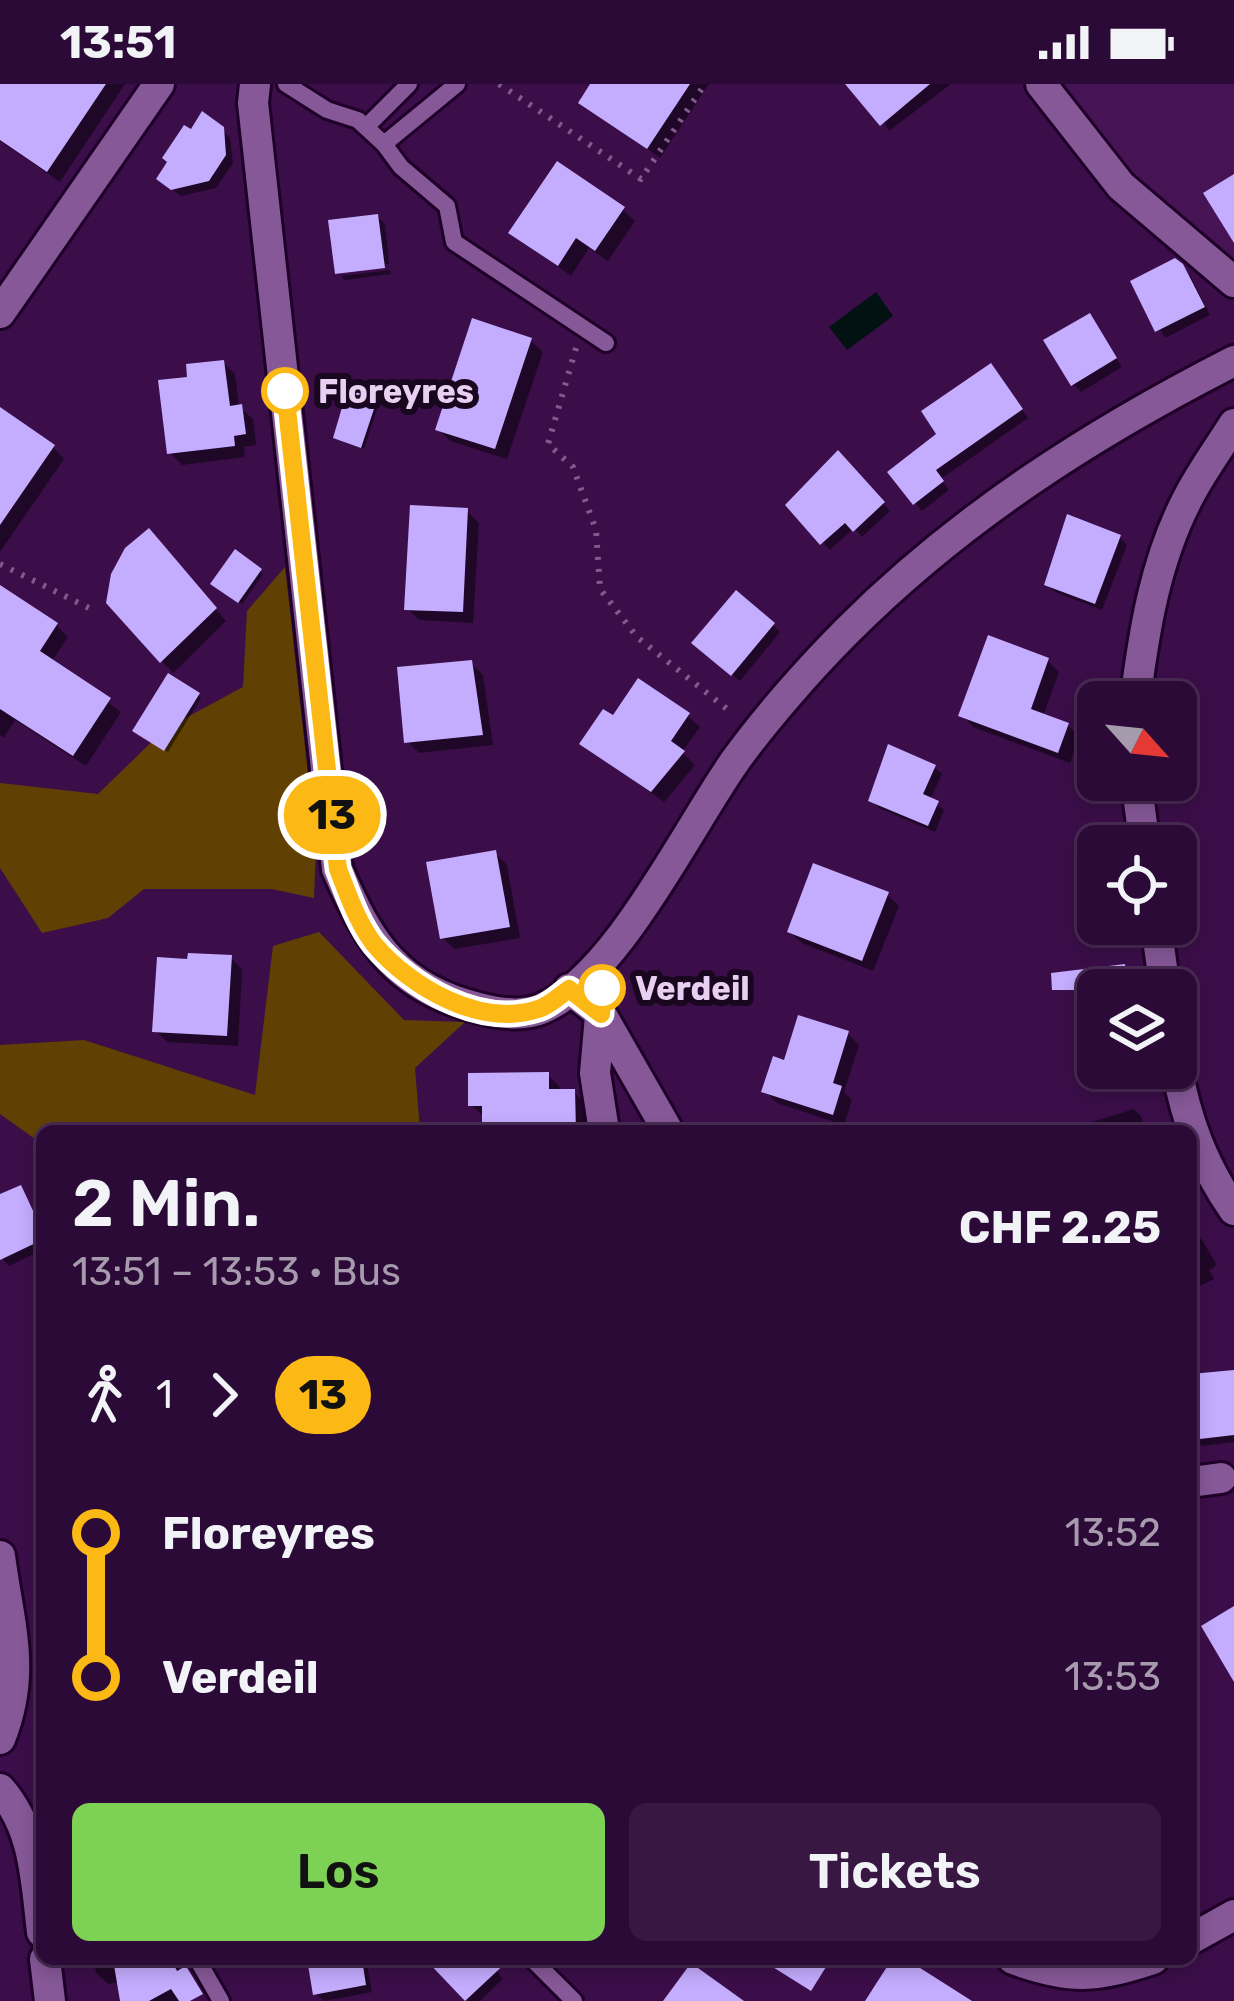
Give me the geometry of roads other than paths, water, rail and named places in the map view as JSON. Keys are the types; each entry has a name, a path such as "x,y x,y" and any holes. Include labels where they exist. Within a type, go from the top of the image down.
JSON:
{"street":[{"path":"0,313 158,84"},
{"path":"255,84 253,103 338,869 372,942 406,978 472,1006 519,1013 542,1009 604,962 703,809 759,734 847,632 946,541 1021,484 1137,410 1234,361"},
{"path":"1041,84 1121,186 1234,282"},
{"path":"1138,681 1146,618 1160,568 1189,497 1234,424"},
{"path":"603,1125 595,1073 604,962"},
{"path":"569,989 601,1014 665,1125"},
{"path":"1180,1089 1188,1125"},
{"path":"1197,1144 1214,1182 1234,1210"},
{"path":"0,1556 17,1678 0,1738"},
{"path":"20,1802 36,1881"},
{"path":"1197,1936 1234,1916"},
{"path":"46,1965 50,2001"},
{"path":"1034,1965 1073,1976 1095,1976 1133,1965"}],"lane":[{"path":"286,84 327,110 358,120 401,167 447,206 454,242 606,343"},
{"path":"366,127 409,84"},
{"path":"384,144 457,84"},
{"path":"200,1965 221,2001"},
{"path":"538,1965 574,2001"}],"place":[{"name":"Floreyres","path":"285,391"},
{"name":"Verdeil","path":"602,988"}]}
